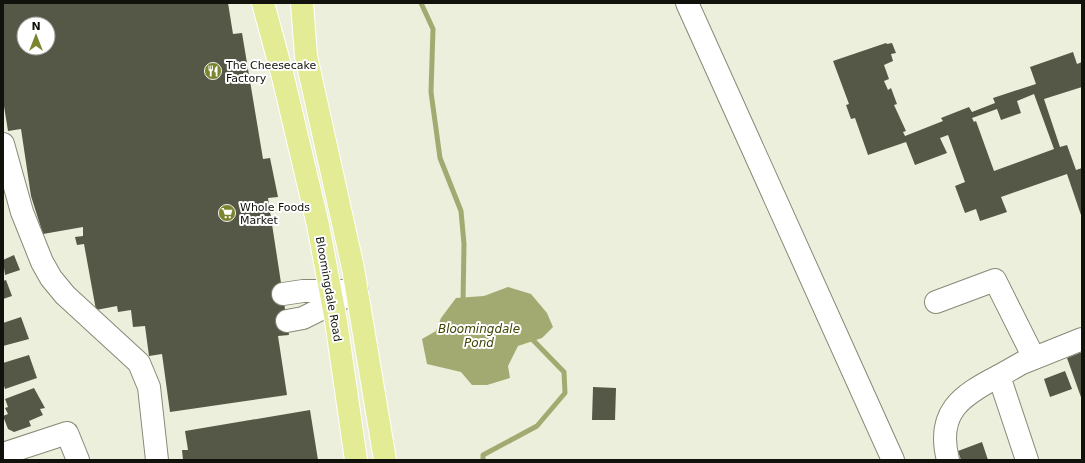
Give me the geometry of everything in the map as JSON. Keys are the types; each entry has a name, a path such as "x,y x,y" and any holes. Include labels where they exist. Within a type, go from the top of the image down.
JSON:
{"main road":[{"name":"Bloomingdale Road","path":"263,3 297,135 318,225 331,297 356,460"},
{"path":"302,3 306,56 357,291 385,460"}],"street":[{"path":"688,3 894,460"},
{"path":"3,144 22,212 42,262 51,278 65,295 139,363 148,387 157,460"},
{"path":"936,302 995,280 1034,358"},
{"path":"283,294 303,291 331,297"},
{"path":"287,321 303,318 331,297 357,291"},
{"path":"948,460 944,444 948,419 955,406 972,390 1034,358 1082,339"},
{"path":"999,376 1026,460"},
{"path":"3,454 26,454 67,433 78,460"}],"water":[{"name":"Bloomingdale Pond","path":"508,287 531,294 547,313 553,327 542,338 518,346 508,366 510,378 487,385 472,385 461,372 427,364 422,339 436,331 441,318 456,298 484,296"}],"building":[{"path":"3,3 228,3 233,34 242,33 263,159 270,158 278,197 268,198 289,335 278,336 287,395 170,412 162,354 149,356 145,326 133,327 131,310 118,312 117,306 96,310 84,244 77,245 75,237 83,236 83,227 43,234 31,196 21,129 8,131 3,100"},
{"path":"886,43 892,43 896,53 891,54 893,61 884,65 889,79 884,81 888,90 891,88 897,104 894,105 906,131 903,132 905,136 943,121 941,118 969,107 972,112 995,103 993,98 1036,84 1030,67 1073,52 1077,64 1082,62 1082,87 1044,99 1060,147 1067,145 1076,170 1082,168 1082,218 1067,174 1001,197 1007,212 980,221 976,209 965,213 955,186 965,182 948,135 940,138 947,153 915,165 906,142 868,155 855,118 851,119 846,105 849,104 833,61","holes":["1034,94 1054,149 994,171 976,121 974,122 972,118 997,109 1001,120 1021,113 1017,101"]},
{"path":"14,255 20,270 5,275 3,260"},
{"path":"6,280 12,296 3,299 3,281"},
{"path":"21,317 29,339 3,346 3,323"},
{"path":"1082,352 1082,400 1067,358"},
{"path":"29,355 37,378 5,389 3,383 3,363"},
{"path":"1065,371 1072,389 1050,397 1044,379"},
{"path":"593,387 616,388 615,420 592,420"},
{"path":"34,388 45,408 40,409 43,415 29,421 31,426 14,432 8,429 3,416 8,414 5,408 8,407 5,399"},
{"path":"310,410 318,460 183,460 182,450 188,450 185,431"},
{"path":"982,442 988,460 961,460 958,451"}],"waterway":[{"path":"421,3 433,29 431,92 440,158 461,211 464,244 463,303"},
{"path":"483,460 483,455 537,426 565,393 564,372 529,336"}],"place":[{"name":"The Cheesecake Factory","path":"213,71"},
{"name":"Whole Foods Market","path":"227,213"}]}
